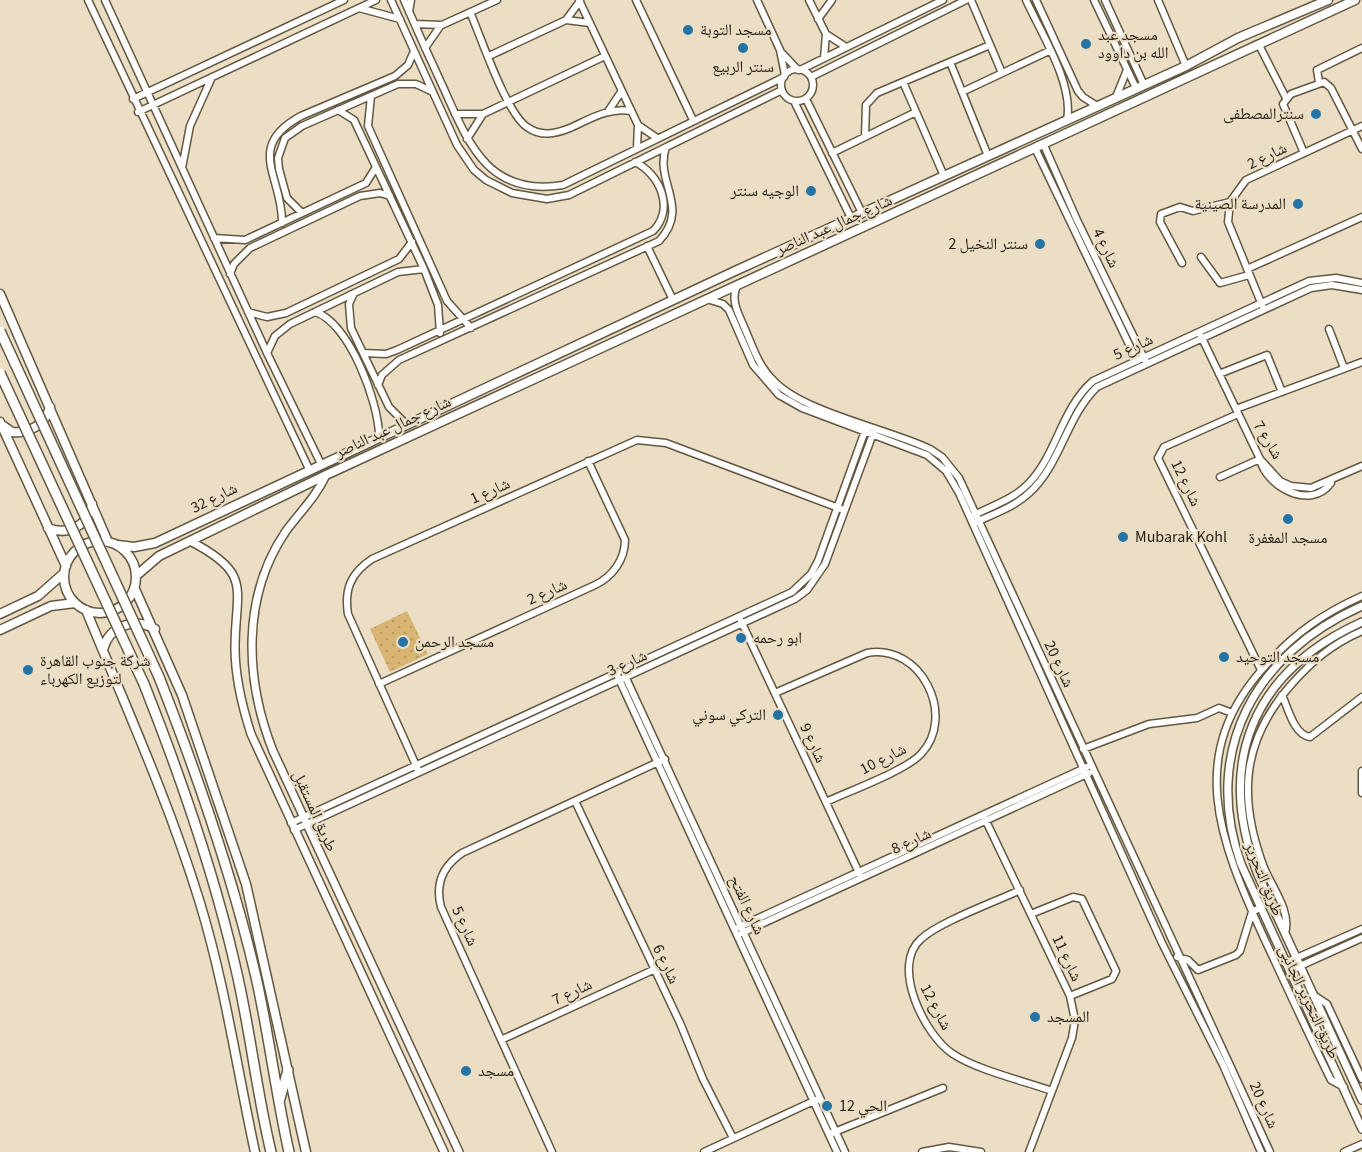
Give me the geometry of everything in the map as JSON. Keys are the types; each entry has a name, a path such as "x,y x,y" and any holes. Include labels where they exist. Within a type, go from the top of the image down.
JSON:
{"highway":[{"path":"0,330 159,677 197,777 243,928 266,1027 289,1152"},
{"path":"0,373 144,684 182,783 225,924 243,1002 271,1152"},
{"path":"279,1104 288,1070"}],"main road":[{"name":"شارع جمال عبد الناصر","path":"321,464 851,218 1186,66 1310,3 1328,0"},
{"name":"شارع جمال عبد الناصر","path":"326,475 1355,0"},
{"path":"1269,24 1266,35 1272,39"},
{"path":"1238,39 1245,43 1245,51"},
{"path":"0,294 108,542"},
{"path":"581,343 580,350 586,356"},
{"path":"556,355 564,359 563,366"},
{"path":"1,423 12,432 32,429 46,418 50,406"},
{"path":"0,614 38,596 65,569 71,555 85,544 108,542 118,545 131,558 137,576 135,589 129,599 115,610 98,613 86,610 75,603 66,589 65,569 1,423"},
{"name":"شارع 32","path":"118,545 134,547 155,543 321,464"},
{"name":"شارع 32","path":"137,576 159,556 326,475"},
{"path":"48,528 62,531 76,527 87,518 92,504"},
{"path":"155,543 159,556"},
{"path":"135,589 155,629 203,752 246,884 306,1152"},
{"path":"0,630 51,606 75,603"},
{"path":"86,610 168,809 200,904 225,998 255,1152"},
{"path":"103,650 109,636 120,627 141,623 155,629"}],"street":[{"path":"88,0 138,112 309,469"},
{"path":"114,0 107,3 147,93 321,464"},
{"path":"133,99 344,0"},
{"path":"138,112 376,0"},
{"path":"391,0 464,158 486,180 512,193 540,199 558,198 782,90"},
{"path":"404,0 455,114 478,157 494,172 513,182 534,187 563,185 943,0"},
{"path":"409,12 411,0"},
{"path":"415,24 442,25 497,0"},
{"path":"489,56 566,20 579,0"},
{"path":"579,0 638,125 637,148"},
{"path":"636,0 693,120"},
{"path":"757,0 780,50 785,76 782,90"},
{"path":"809,0 826,34 846,47"},
{"path":"818,19 832,0"},
{"path":"811,77 968,0 1002,73"},
{"path":"1026,0 1068,95 1067,120"},
{"path":"1036,0 1078,91 1089,103 1096,106"},
{"path":"1094,0 1127,70 1140,87"},
{"path":"1158,0 1186,66"},
{"path":"1106,1 1140,87"},
{"path":"359,8 399,19"},
{"path":"470,12 508,102 525,126 543,134 560,132 608,111 631,111"},
{"path":"566,20 590,23"},
{"path":"425,48 442,25"},
{"path":"824,58 826,34"},
{"path":"865,137 865,113 871,98 990,45"},
{"path":"1259,45 1286,98 1284,111 1304,153"},
{"path":"1318,82 1317,70 1362,48"},
{"path":"780,50 799,70 811,77"},
{"path":"282,223 269,158 277,133 286,124 395,76 408,65 414,51"},
{"path":"962,92 1049,51"},
{"path":"455,114 483,114 605,56"},
{"path":"950,62 988,156"},
{"path":"1115,98 1123,84 1127,70"},
{"path":"395,76 400,78 398,84"},
{"path":"182,169 189,126 212,77"},
{"path":"794,101 806,99 812,91 811,77"},
{"path":"903,82 944,176"},
{"path":"1286,98 1318,82 1328,84 1362,149"},
{"path":"302,213 291,204 285,191 278,158 285,138 292,131 398,84 416,84 432,92"},
{"path":"782,90 794,101 851,218"},
{"path":"1068,95 1078,91"},
{"path":"608,111 621,92"},
{"path":"371,96 368,126 447,301 471,328"},
{"path":"806,99 862,213"},
{"path":"338,110 354,120 359,129 424,269 438,305 441,341"},
{"path":"832,153 916,112"},
{"path":"467,139 483,114"},
{"path":"359,129 362,124 368,126"},
{"path":"638,125 657,138"},
{"name":"شارع 2","path":"1230,202 1246,180 1362,126"},
{"name":"شارع 4","path":"1044,143 1077,220 1145,360"},
{"path":"372,394 377,396 390,366 647,246 667,232 672,220 673,209 663,162 666,147"},
{"name":"شارع 4","path":"1035,147 1138,363"},
{"path":"363,353 386,354 653,231 663,216 660,189 650,171 635,162"},
{"path":"214,238 245,240 357,188 372,176 376,167"},
{"path":"660,189 664,185 669,187"},
{"path":"357,188 362,191 360,196"},
{"path":"277,193 283,196 285,191"},
{"path":"230,274 234,264 250,248 360,196 380,193 390,196"},
{"path":"1182,263 1160,222 1161,214 1180,207 1199,210 1230,202 1228,222 1262,305"},
{"path":"1201,257 1220,284 1362,218"},
{"path":"245,240 244,246 250,248"},
{"path":"248,312 267,317 286,313 392,262 404,255 411,242"},
{"path":"647,246 673,300"},
{"path":"392,262 400,266 398,272"},
{"path":"267,353 275,336 290,324 398,272 424,269"},
{"name":"شارع 5","path":"974,519 1015,494 1033,479 1079,394 1093,381 1200,335 1309,280 1322,278 1362,283"},
{"name":"شارع 20","path":"738,285 734,298 736,306 759,362 774,381 793,396 866,428"},
{"name":"شارع 5","path":"1262,305 1322,285 1362,290"},
{"path":"354,293 349,310 351,328 389,407 406,424"},
{"name":"شارع 20","path":"707,299 716,300 729,310 753,365 772,390 790,403 918,443 942,457 959,478 974,519 1089,770 1270,1152"},
{"path":"438,305 444,307 447,301"},
{"path":"315,312 326,315 342,332 372,394 378,411 379,436"},
{"path":"286,313 284,320 290,324"},
{"path":"342,332 345,328 351,328"},
{"path":"1329,329 1344,368"},
{"name":"شارع 7","path":"1200,335 1260,459 1285,484 1304,488 1326,484 1362,466"},
{"path":"1219,374 1267,355 1282,392"},
{"path":"1237,412 1344,368 1361,364"},
{"name":"شارع 12","path":"1237,412 1160,449 1158,458 1261,670"},
{"name":"شارع 3","path":"841,508 866,428"},
{"name":"شارع 3","path":"293,827 742,621 792,592 811,574 874,430"},
{"name":"شارع 1","path":"418,769 353,626 346,602 351,578 360,567 372,559 624,444 651,440 841,508"},
{"path":"1220,477 1260,459 1264,472 1272,482 1295,493 1308,495 1323,491 1334,480"},
{"name":"شارع 2","path":"379,684 600,583 615,569 625,551 625,540 588,461"},
{"name":"طريق المستقبل","path":"326,475 316,494 286,531 274,553 257,600 251,668 258,710 273,751 459,1152"},
{"name":"شارع 20","path":"974,519 1083,749 1089,770 1162,943 1223,1065 1261,1152"},
{"name":"طريق المستقبل","path":"190,541 216,556 236,583 240,597 235,647 242,702 251,734 444,1152"},
{"name":"طريق التحرير الجانبى","path":"1344,1088 1331,1080 1230,862 1219,812 1218,760 1232,713 1261,670 1303,629 1329,611 1362,596"},
{"name":"طريق التحرير","path":"1362,606 1330,621 1296,646 1251,699 1235,734 1226,778 1228,810 1237,854 1362,1129"},
{"name":"شارع 9","path":"742,621 860,875"},
{"name":"طريق التحرير","path":"1362,622 1323,643 1273,691 1253,721 1243,753 1239,791 1246,838 1258,875 1362,1100"},
{"name":"طريق التحرير الجانبى","path":"1285,933 1286,917 1258,850 1248,794 1250,766 1256,740 1267,715 1282,695 1320,655 1361,633"},
{"name":"شارع 10","path":"775,693 867,653 880,651 900,655 910,661 918,670 933,699 936,714 934,731 921,755 906,765 826,802"},
{"name":"شارع الفتح","path":"621,676 833,1133 845,1152"},
{"path":"1282,695 1303,736 1310,736 1362,697"},
{"path":"1083,749 1149,724 1197,718 1219,708 1232,713"},
{"name":"شارع 5","path":"552,1152 503,1039 441,907 438,887 446,867 462,853 662,761"},
{"name":"شارع 8","path":"740,930 1089,770"},
{"path":"1362,771 1362,793"},
{"name":"شارع 6","path":"575,801 733,1138"},
{"name":"شارع 11","path":"984,818 1070,996 1074,1029 1029,1152"},
{"name":"شارع 12","path":"1020,890 921,938 908,957 908,982 931,1031 954,1055 1052,1091"},
{"path":"1031,914 1073,897 1082,899 1116,971 1112,979 1070,996"},
{"path":"1177,957 1188,960 1198,970 1236,955 1240,951 1252,912 1260,908"},
{"path":"1285,963 1362,928"},
{"path":"1289,972 1362,938"},
{"name":"شارع 7","path":"503,1039 653,970"},
{"name":"طريق التحرير الجانبى","path":"1312,994 1327,1005 1362,1079"},
{"path":"833,1133 943,1088"},
{"path":"704,1152 818,1099"},
{"name":"شارع الفتح","path":"833,1133 837,1152"},
{"path":"922,1152 949,1147 981,1152"},
{"path":"1344,1152 1361,1147"}],"shaded area":[{"path":"407,611 428,654 390,672 370,629"}],"place":[{"name":"مسجد التوبة","path":"688,30"},
{"name":"مسجد عبد الله بن داوود","path":"1086,44"},
{"name":"سنتر الربيع","path":"743,48"},
{"name":"سنترالمصطفى","path":"1316,114"},
{"name":"الوجيه سنتر","path":"811,191"},
{"name":"المدرسة الصينية","path":"1298,204"},
{"name":"سنتر النخيل 2","path":"1040,244"},
{"name":"مسجد المغفرة","path":"1288,519"},
{"name":"Mubarak Kohl","path":"1123,537"},
{"name":"ابو رحمه","path":"741,638"},
{"name":"مسجد الرحمن","path":"403,642"},
{"name":"مسجد التوحيد","path":"1224,657"},
{"name":"شركة جنوب القاهرة لتوزيع الكهرباء","path":"28,670"},
{"name":"التركي سوني","path":"778,715"},
{"name":"المسجد","path":"1035,1017"},
{"name":"مسجد","path":"466,1071"},
{"name":"الحي 12","path":"827,1106"}]}
